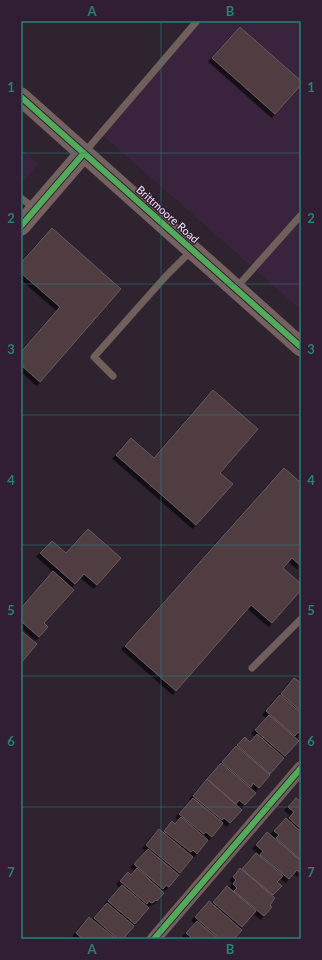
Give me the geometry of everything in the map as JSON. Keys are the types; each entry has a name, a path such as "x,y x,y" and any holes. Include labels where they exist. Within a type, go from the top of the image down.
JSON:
{"main road":[{"name":"Brittmoore Road","path":"22,99 301,347"},
{"path":"21,226 28,204 84,153"}],"street":[{"path":"154,939 301,768"}],"lane":[{"path":"84,153 197,21"},
{"path":"235,288 301,215"},
{"path":"113,376 94,357 166,276 192,250"},
{"path":"252,668 301,619"}],"shaded area":[{"path":"196,21 301,21 301,310 101,134"},
{"path":"21,149 39,164 21,185"}],"building":[{"path":"240,27 301,81 301,85 275,114 212,58"},
{"path":"52,228 121,289 40,382 21,365 21,352 60,307 21,273 21,263"},
{"path":"213,390 258,429 220,473 233,484 196,525 116,455 131,438 154,458"},
{"path":"284,468 301,483 301,566 292,558 283,568 301,584 301,590 272,623 251,605 176,691 125,646"},
{"path":"88,529 121,558 97,585 84,574 75,584 40,553 52,541 66,553"},
{"path":"53,571 74,590 44,623 48,627 39,637 21,621 21,608"},
{"path":"21,631 37,644 21,663"},
{"path":"294,678 301,683 301,711 281,694"},
{"path":"280,695 301,713 300,734 298,732 295,736 266,711"},
{"path":"269,715 299,741 285,756 255,730"},
{"path":"257,734 284,758 270,774 237,745 245,737 250,742"},
{"path":"236,746 270,775 259,788 253,783 251,787 222,762"},
{"path":"221,763 256,793 245,805 239,800 236,804 207,779"},
{"path":"207,779 242,810 230,823 224,818 222,820 193,796"},
{"path":"193,798 223,823 212,837 206,832 204,834 179,814"},
{"path":"296,798 301,802 301,829 289,818 294,812 288,807"},
{"path":"181,817 208,840 197,854 193,850 191,852 164,831 172,821 175,824"},
{"path":"286,818 301,832 301,860 276,838 279,835 274,831"},
{"path":"159,829 193,857 180,873 146,845"},
{"path":"267,832 301,861 301,873 297,870 289,879 260,855 263,851 256,845"},
{"path":"148,849 179,875 169,887 166,885 163,889 134,864"},
{"path":"256,853 283,876 277,882 282,886 273,895 242,869"},
{"path":"137,868 164,893 157,901 156,900 152,903 149,901 147,904 120,881 128,872 131,875"},
{"path":"240,868 275,898 270,905 272,907 264,916 234,891 237,888 233,884 236,880 233,877"},
{"path":"122,885 149,908 135,924 108,901"},
{"path":"227,886 256,911 242,927 213,902"},
{"path":"209,901 242,930 234,939 220,939 195,917"},
{"path":"107,903 134,926 123,939 118,939 94,918"},
{"path":"89,917 116,939 83,939 76,933"},
{"path":"197,921 218,939 189,939 191,937 186,933"}],"cycle path":[{"path":"21,97 301,347"},
{"path":"21,226 84,153"},
{"path":"154,939 301,768"}]}
